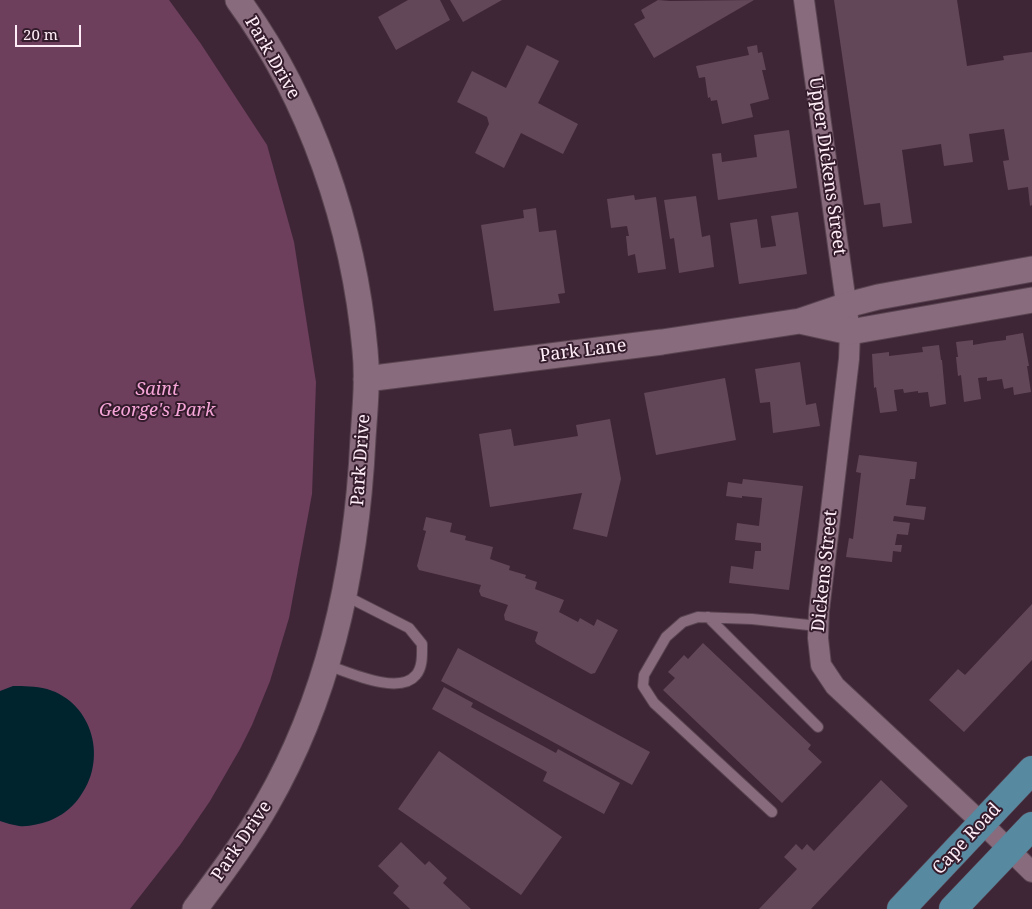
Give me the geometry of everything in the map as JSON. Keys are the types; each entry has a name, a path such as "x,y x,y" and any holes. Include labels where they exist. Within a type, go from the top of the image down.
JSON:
{"main road":[{"name":"Cape Road","path":"901,909 1032,770"},
{"path":"953,909 1032,826"}],"street":[{"name":"Park Drive","path":"195,909 245,841 268,803 288,764 312,708 326,665 344,595 355,542 362,478 366,379 365,350 348,245 331,182 304,114 287,78 238,0"},
{"name":"Upper Dickens Street","path":"804,0 850,332"},
{"name":"Park Lane","path":"366,379 662,342 800,322 847,305 878,297 1032,269"},
{"name":"Park Lane","path":"800,322 850,332 1032,300"},
{"name":"Dickens Street","path":"850,332 849,358 818,626 821,665 835,686 1032,872"}],"lane":[{"path":"326,665 380,683 401,684 416,675 422,661 422,644 409,628 344,595"},
{"path":"772,812 654,703 643,686 644,675 666,637 683,622 698,617 752,619 818,626"},
{"path":"708,617 818,727"}],"green space":[{"name":"Saint George's Park","path":"0,0 169,0 201,44 267,145 294,242 316,382 312,494 289,618 270,681 240,749 210,801 180,845 130,909 0,909"}],"water":[{"path":"13,686 43,688 63,696 76,707 85,720 92,735 94,751 93,767 88,783 76,802 65,812 49,821 26,826 17,826 0,821 0,691"}],"building":[{"path":"408,0 440,0 450,20 396,50 378,17"},
{"path":"450,0 502,0 463,22"},
{"path":"658,0 754,0 654,58 634,24 645,18 641,10"},
{"path":"834,0 957,0 967,66 1004,60 1003,56 1032,52 1032,205 1030,206 1028,187 1008,190 1003,161 1009,160 1004,129 969,134 973,162 944,166 941,144 902,150 912,223 883,227 880,203 864,205"},
{"path":"527,45 559,61 538,103 578,124 563,154 521,133 504,168 475,153 489,124 487,117 457,102 472,71 506,88"},
{"path":"757,45 758,53 762,52 766,70 762,70 769,99 750,104 753,117 722,124 717,100 711,101 710,97 708,98 705,77 699,78 696,66 749,55 747,47"},
{"path":"789,130 797,188 718,200 712,154 721,153 722,162 757,157 754,135"},
{"path":"634,195 635,200 656,197 666,269 638,273 635,254 628,256 626,236 629,236 627,226 611,228 607,199"},
{"path":"696,196 702,237 710,235 714,267 679,273 674,238 670,239 664,200"},
{"path":"536,208 539,232 556,230 565,293 558,294 560,303 494,311 481,225 524,218 523,210"},
{"path":"798,212 807,274 739,284 730,223 757,219 761,248 776,246 771,216"},
{"path":"1023,333 1029,366 1027,366 1031,392 1014,395 1013,387 1004,389 1002,379 987,381 987,377 978,378 981,399 964,402 961,375 958,376 956,342 973,340 973,345 1006,340 1006,336"},
{"path":"939,345 946,404 930,407 928,392 904,393 903,389 894,390 897,411 880,413 876,387 874,388 872,354 889,352 889,356 923,352 922,347"},
{"path":"800,362 806,405 816,403 820,426 773,433 770,402 760,403 755,369"},
{"path":"725,378 736,440 656,455 644,393"},
{"path":"610,419 621,479 607,537 573,529 582,493 490,507 479,434 511,429 514,446 578,436 576,425"},
{"path":"859,455 917,462 915,479 910,479 906,505 926,507 924,520 894,516 893,521 910,523 908,535 897,534 895,545 902,545 901,552 893,551 892,562 846,557 849,538 853,539 861,473 856,472"},
{"path":"743,479 803,486 789,590 729,583 731,566 753,569 755,551 761,551 761,543 735,540 737,523 759,526 762,498 726,496 728,482 742,484"},
{"path":"426,517 452,523 450,532 466,536 465,540 493,547 490,559 510,566 509,570 526,575 525,578 537,582 535,589 564,600 559,612 578,622 580,618 594,626 597,619 618,630 595,673 591,674 537,644 535,641 538,632 505,620 504,615 508,605 481,596 479,591 481,585 419,570 417,566 426,531 423,530"},
{"path":"1032,604 1032,660 964,732 929,700 958,669 965,675"},
{"path":"703,643 811,745 808,749 822,762 782,803 663,690 675,678 668,672 684,655 688,659"},
{"path":"458,648 650,752 632,785 441,681"},
{"path":"444,687 473,703 471,707 556,753 558,749 620,783 604,814 543,781 547,772 432,709"},
{"path":"439,751 562,837 521,895 398,809"},
{"path":"881,780 908,806 811,909 759,909 797,869 784,857 796,844 802,850 807,844 814,851"},
{"path":"401,842 425,865 429,861 447,878 443,883 471,909 410,909 393,893 399,886 378,866"}]}
